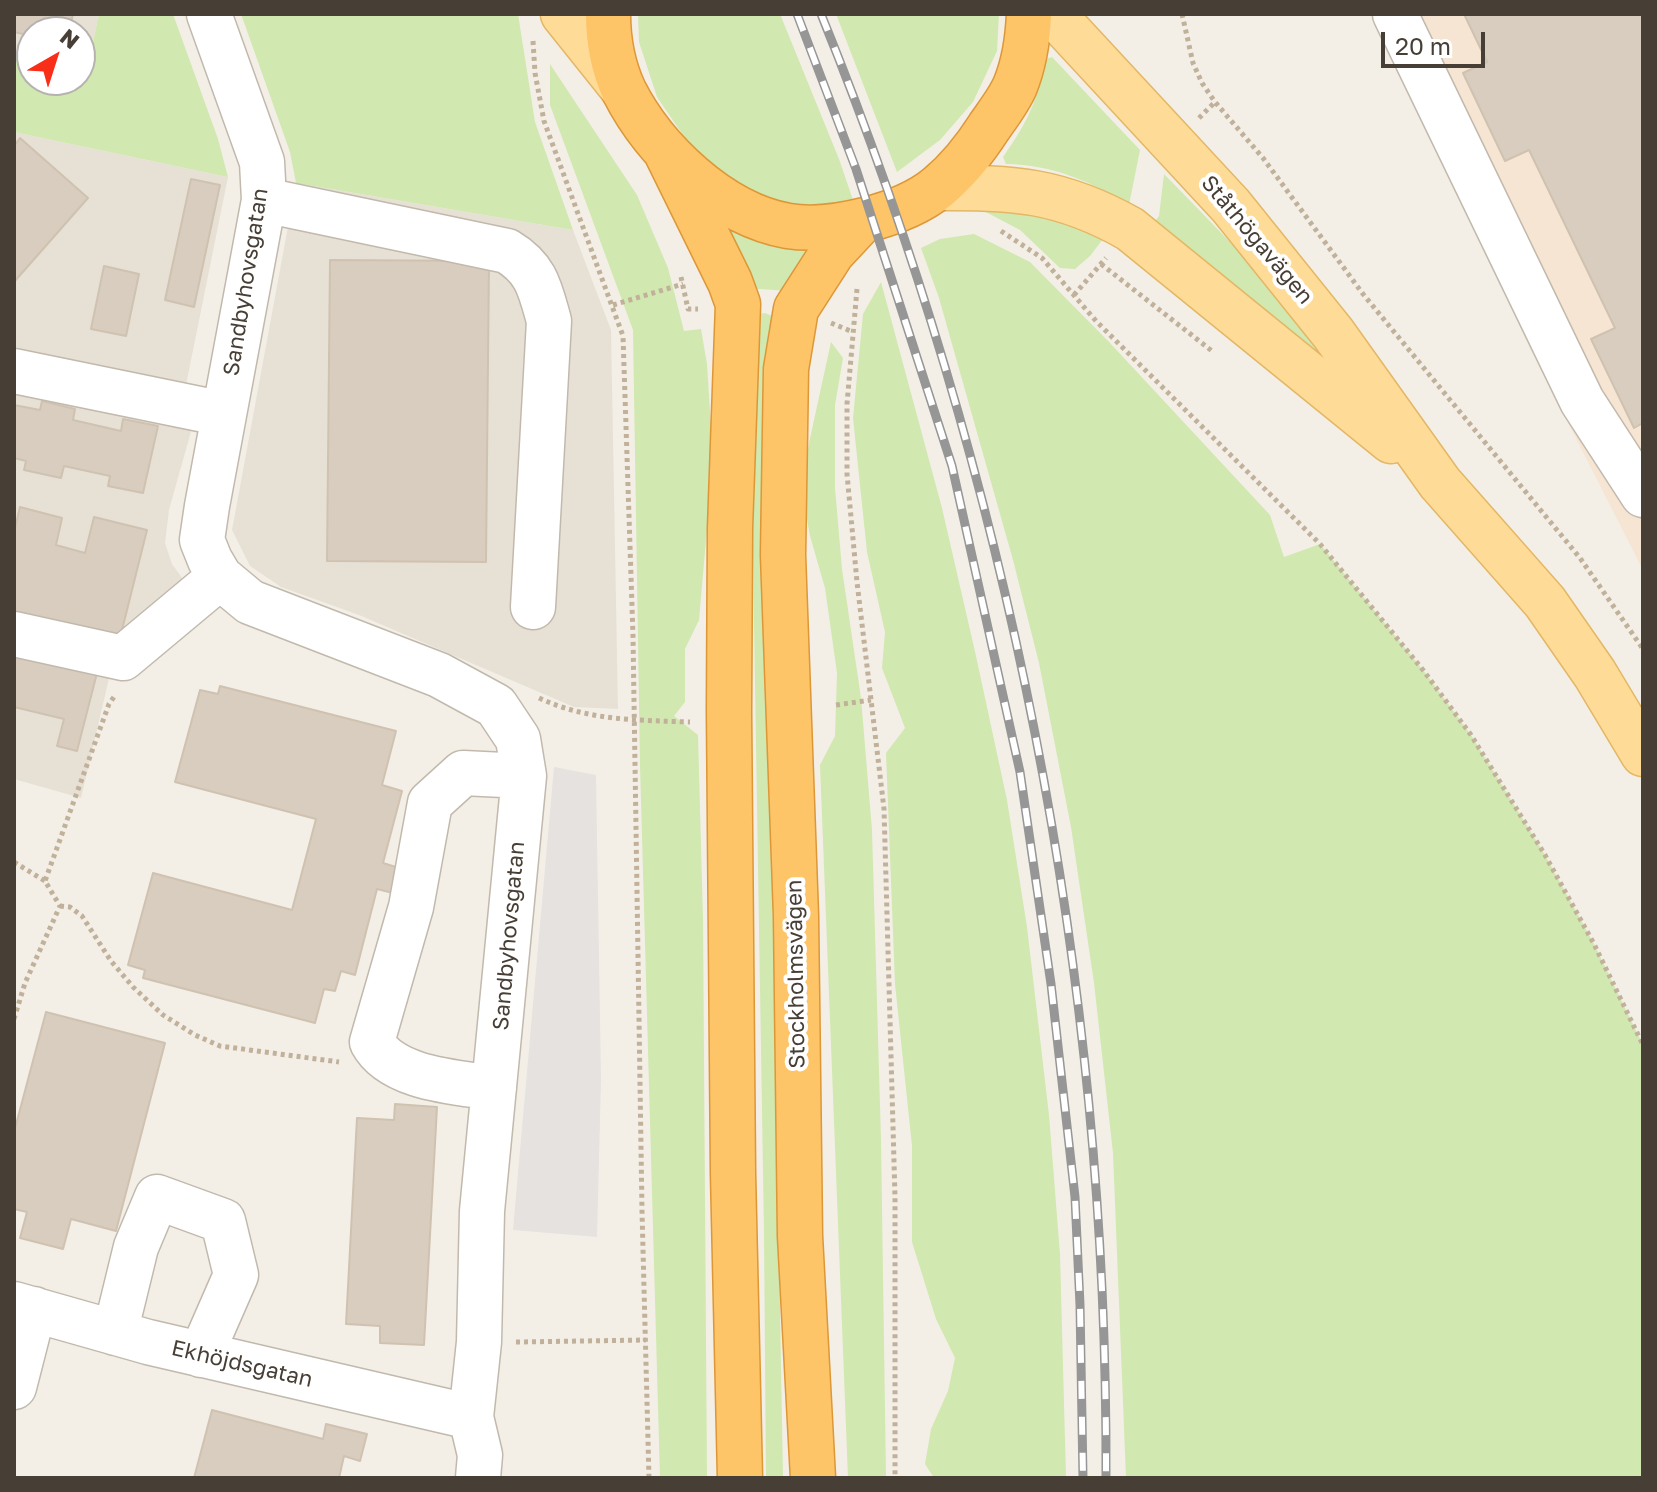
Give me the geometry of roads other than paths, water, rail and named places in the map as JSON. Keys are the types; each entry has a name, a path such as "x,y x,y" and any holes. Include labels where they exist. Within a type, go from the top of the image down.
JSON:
{"highway":[{"path":"667,154 709,189 746,212 788,226 832,226 861,222 889,213 937,188 975,150 1015,86 1029,14"},
{"path":"603,21 623,89 667,154 699,223 733,470 729,711 733,1173 740,1478"},
{"name":"Stockholmsvägen","path":"813,1478 800,1236 796,916 783,555 786,369 796,309 832,253 861,222"}],"main road":[{"name":"Ståthögavägen","path":"1053,14 1231,206 1333,333 1440,483 1545,602 1595,674 1643,754"},
{"path":"547,22 623,89"},
{"name":"Ståthögavägen","path":"937,188 998,187 1030,191 1066,199 1101,212 1130,229 1440,483"}],"street":[{"name":"Sandbyhovsgatan","path":"209,14 262,162 264,200 202,540 210,560 220,577 250,602 439,675 496,706 518,739 524,776 482,1211 479,1342 471,1417 480,1455 478,1478"},
{"path":"1395,14 1582,401 1643,495"},
{"path":"264,200 507,251 524,261 539,286 549,321 533,607"},
{"path":"14,371 224,414"},
{"path":"14,634 123,658 220,577"},
{"path":"494,1088 403,1070 379,1055 372,1042 411,907 430,803 463,773 524,776"},
{"path":"115,1333 136,1247 157,1197 223,1221 236,1275 201,1355"},
{"path":"14,1387 24,1306"},
{"name":"Ekhöjdsgatan","path":"24,1306 201,1355 471,1417"}],"railway":[{"path":"797,14 856,169 952,466 1020,772 1051,984 1075,1197 1083,1478"},
{"path":"821,14 887,189 945,368 994,549 1035,732 1066,917 1089,1103 1102,1291 1106,1478"}]}
